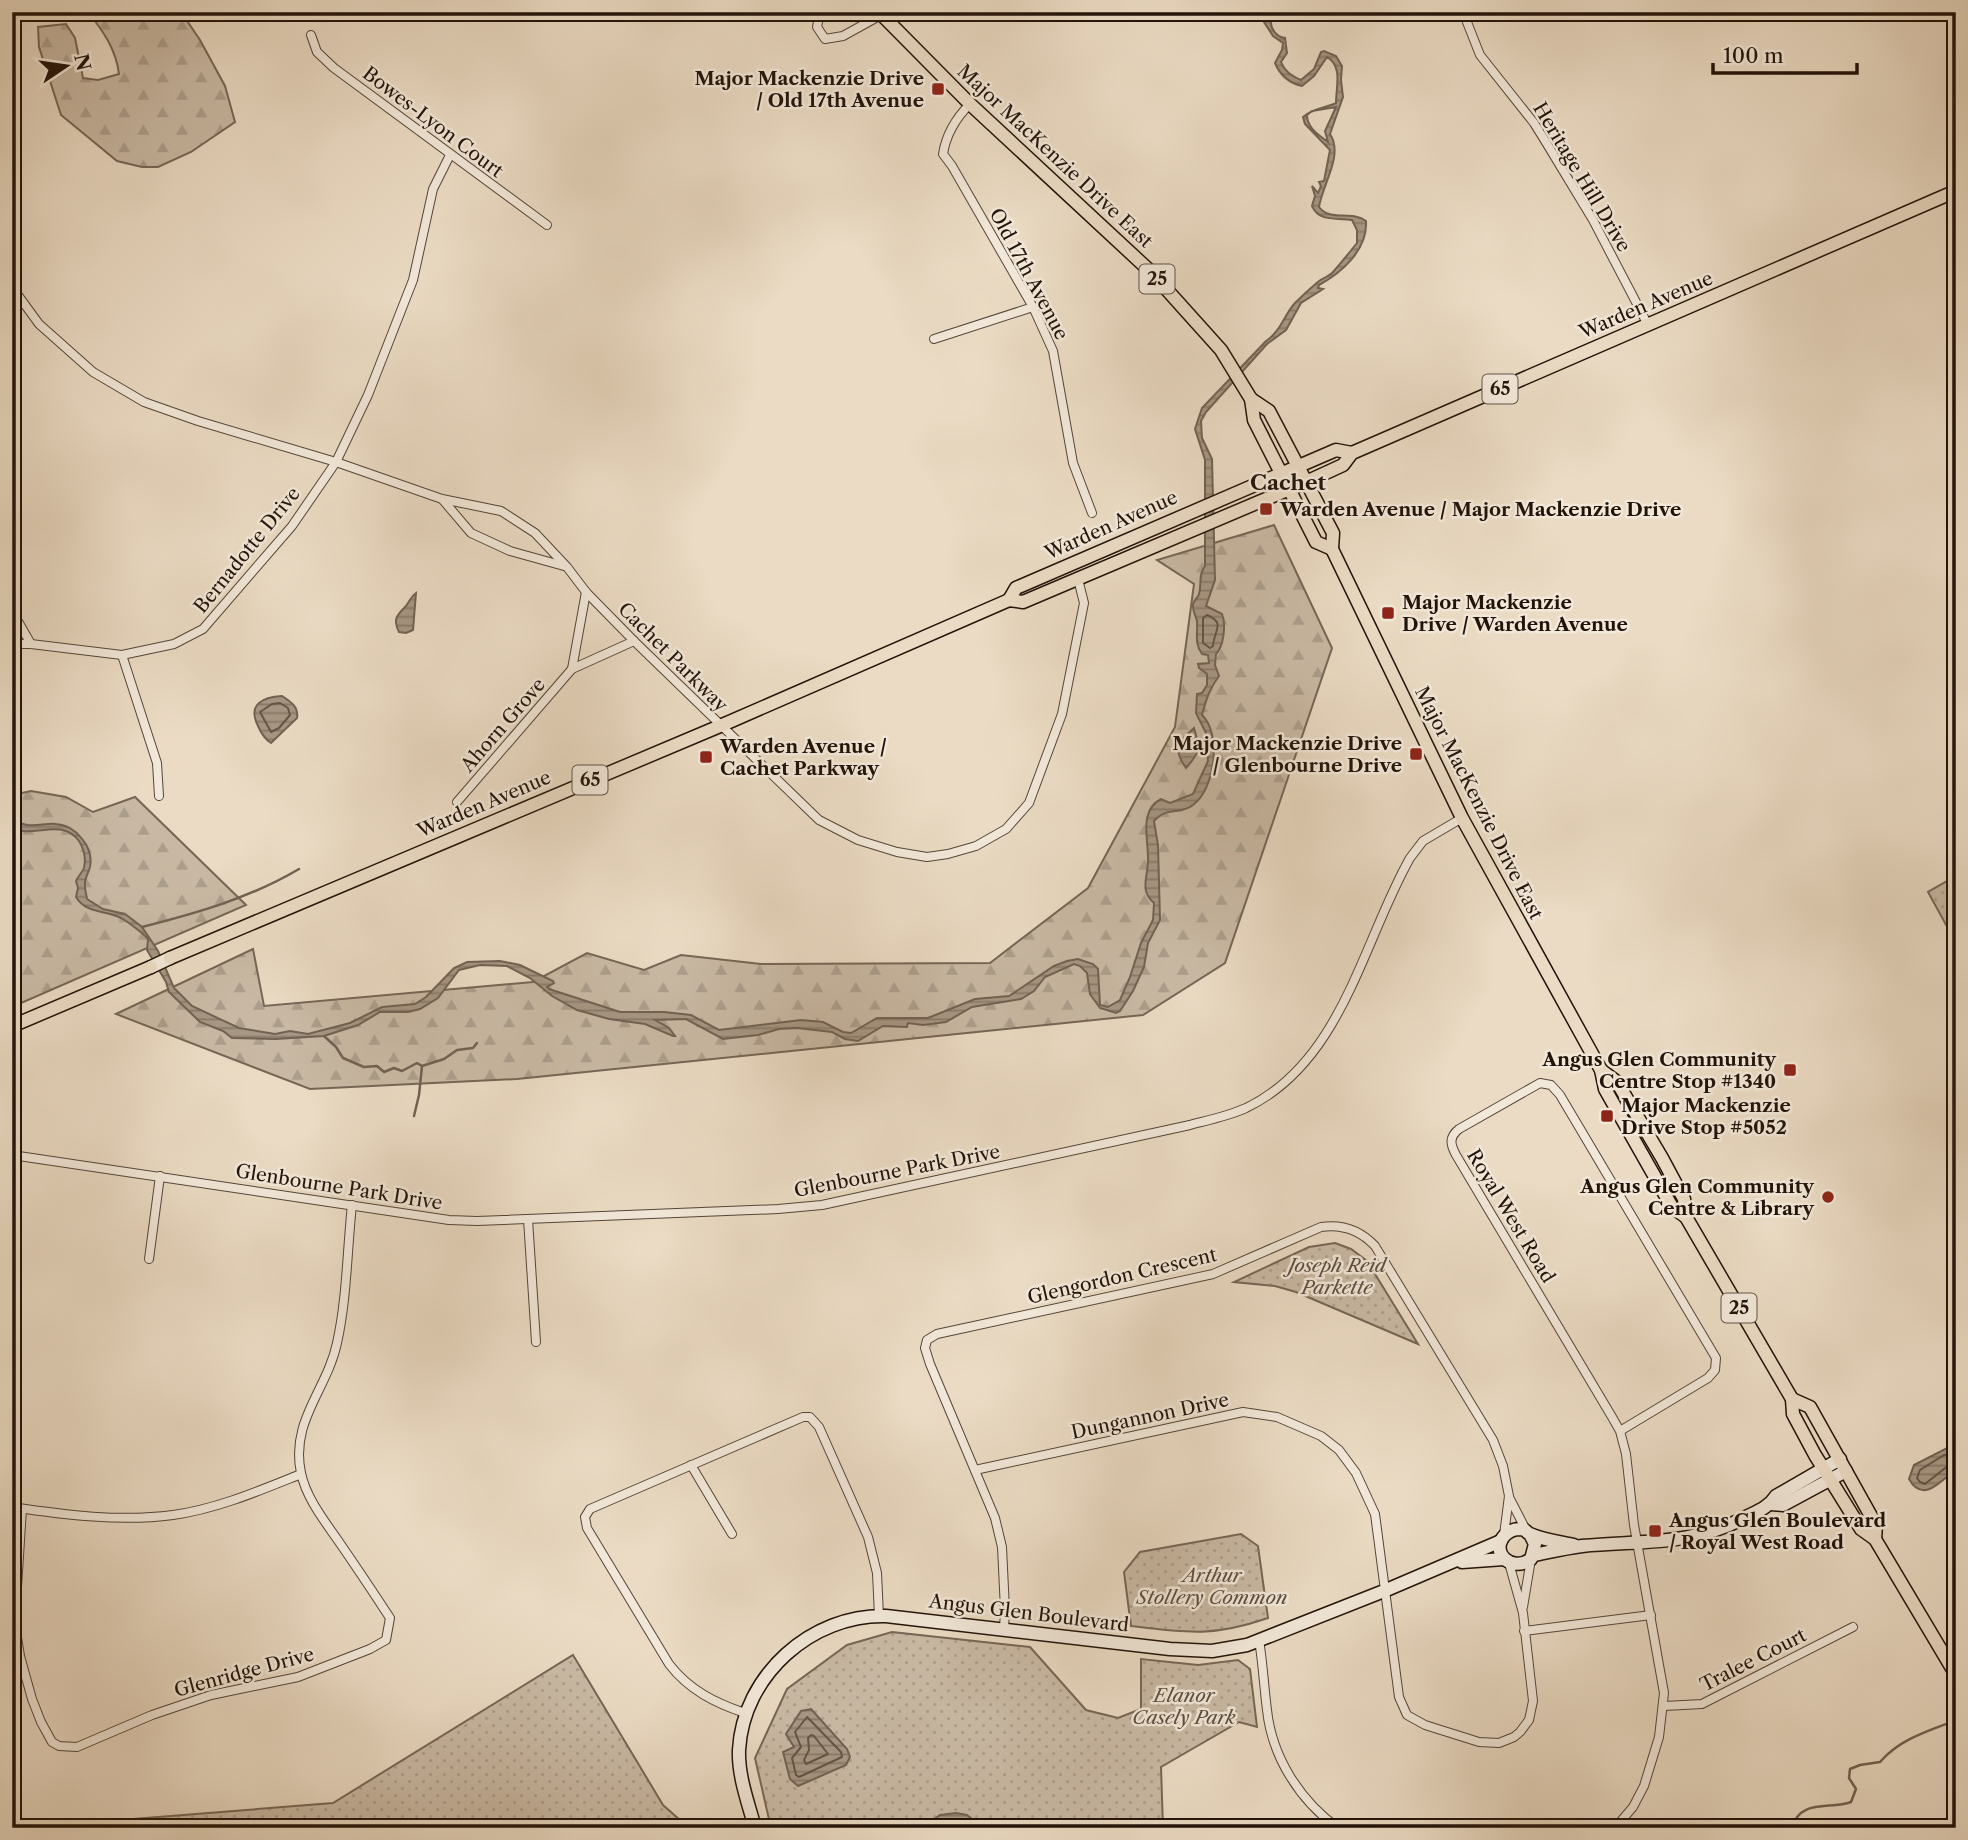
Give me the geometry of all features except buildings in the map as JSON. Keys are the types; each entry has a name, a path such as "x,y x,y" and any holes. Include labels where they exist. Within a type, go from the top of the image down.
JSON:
{"main road":[{"name":"Major MacKenzie Drive East","path":"880,14 970,104 1150,271 1221,350 1251,399 1254,420 1316,542 1332,549"},
{"name":"Warden Avenue","path":"170,958 720,726 1009,600 1023,602 1290,489 1343,465 1352,453 1956,191"},
{"name":"Major MacKenzie Drive East","path":"1251,399 1269,411 1298,466 1333,534 1332,549 1462,818 1601,1070 1617,1082 1662,1158 1684,1199 1686,1217 1793,1399 1793,1414 1828,1475 1861,1530 1875,1539 1956,1675"},
{"name":"Warden Avenue","path":"1009,600 1016,588 1281,473 1336,450 1352,453"},
{"name":"Warden Avenue","path":"12,1026 151,967"},
{"name":"Major MacKenzie Drive East","path":"1793,1399 1810,1407 1875,1525 1875,1539"}],"street":[{"path":"820,12 817,27 825,39 843,36 880,14"},
{"name":"Heritage Hill Drive","path":"1463,12 1480,55 1534,123 1592,220 1648,325"},
{"name":"Bowes-Lyon Court","path":"311,36 317,52 334,68 547,225"},
{"name":"Old 17th Avenue","path":"970,104 945,138 943,154 1033,307 1053,351 1073,463 1092,513"},
{"name":"Bernadotte Drive","path":"12,644 122,655 174,644 203,629 292,526 336,462 368,395 413,280 433,189 450,155"},
{"name":"Cachet Parkway","path":"12,287 39,324 93,372 144,402 336,462 442,499 501,511 536,533 586,592 634,641 819,820 858,840 897,852 928,857 976,846 1006,829 1029,803 1062,714 1084,603 1078,579"},
{"path":"933,339 1033,307"},
{"path":"442,499 471,533 510,551 567,567"},
{"path":"572,668 586,592"},
{"path":"12,611 31,644"},
{"name":"Ahorn Grove","path":"457,802 572,668 634,641"},
{"path":"122,655 157,763 159,796"},
{"name":"Glenbourne Park Drive","path":"12,1155 449,1220 528,1219 822,1205 1156,1133 1237,1112 1273,1091 1293,1074 1314,1049 1340,1009 1409,858 1423,841 1462,818"},
{"name":"Warden Avenue","path":"151,967 170,958"},
{"name":"Royal West Road","path":"1615,1828 1633,1807 1644,1786 1659,1737 1664,1706 1663,1675 1637,1544 1628,1467 1620,1431 1452,1147 1451,1140 1459,1129 1540,1083 1551,1085 1560,1095 1716,1358 1715,1370 1708,1378 1620,1431"},
{"path":"149,1259 160,1176"},
{"name":"Glenridge Drive","path":"22,1509 16,1631 32,1699 52,1742 59,1746 77,1747 152,1715 211,1695 298,1677 386,1640 390,1618 322,1517 306,1488 298,1453 305,1416 331,1365 337,1343 344,1299 352,1205"},
{"path":"528,1219 536,1342"},
{"name":"Glengordon Crescent","path":"1004,1629 1005,1602 999,1535 990,1503 930,1364 925,1348 930,1337 1213,1274 1310,1230 1331,1225 1360,1233 1375,1246 1488,1429 1498,1451 1509,1496 1529,1533"},
{"name":"Dungannon Drive","path":"975,1470 1236,1413 1256,1412 1277,1417 1321,1436 1348,1459 1375,1514 1384,1591"},
{"path":"745,1713 708,1698 678,1675 661,1652 585,1523 587,1512 803,1417 812,1418 819,1427 868,1538 877,1573 879,1616"},
{"path":"691,1465 732,1534"},
{"path":"1506,1561 1520,1565 1532,1557 1581,1546 1637,1544 1700,1536 1740,1520 1771,1504 1776,1496 1828,1475 1843,1465"},
{"path":"12,1507 139,1518 176,1515 230,1500 301,1474"},
{"name":"Glengordon Crescent","path":"1502,1538 1509,1496"},
{"path":"1384,1591 1403,1710 1419,1723 1493,1744 1506,1741 1520,1732 1529,1720 1533,1701 1522,1613 1500,1547 1502,1538 1517,1529 1581,1546"},
{"path":"1522,1613 1535,1544 1529,1533"},
{"name":"Angus Glen Boulevard","path":"755,1828 740,1765 740,1739 745,1713 763,1679 792,1650 836,1624 879,1616 1200,1651 1226,1649 1259,1640 1384,1591 1502,1538"},
{"name":"Angus Glen Boulevard","path":"1451,1562 1506,1561"},
{"path":"1524,1631 1651,1615"},
{"name":"Tralee Court","path":"1664,1706 1704,1703 1853,1627"},
{"path":"1259,1640 1269,1723 1280,1757 1305,1798 1338,1828"}],"green space":[{"path":"88,12 181,12 225,86 235,122 191,152 158,167 142,167 117,161 61,115 39,47 38,27 66,24 75,38 83,78 98,80 119,74 112,48"},
{"path":"1274,525 1332,648 1225,963 1143,1015 517,1079 310,1089 116,1014 253,949 264,1006 533,982 587,953 644,970 681,955 761,964 990,963 1088,888 1175,727 1194,584 1157,560"},
{"path":"31,791 66,797 93,812 135,797 246,905 12,1007 12,795"},
{"path":"1956,876 1956,943 1928,892"},
{"name":"Joseph Reid Parkette","path":"1335,1243 1351,1249 1367,1261 1418,1344 1296,1292 1275,1286 1234,1282 1309,1247"},
{"name":"Arthur Stollery Common","path":"1241,1534 1258,1546 1268,1618 1231,1628 1200,1632 1131,1626 1124,1572 1140,1552"},
{"name":"Elanor Casely Park","path":"892,1632 1030,1647 1086,1710 1118,1718 1141,1709 1141,1659 1198,1665 1238,1660 1250,1669 1257,1727 1239,1722 1161,1767 1163,1828 771,1828 755,1758 787,1689 847,1645"},
{"path":"573,1655 663,1805 689,1828 19,1828 333,1803"}],"water":[{"path":"1277,12 1284,15 1286,12 1293,12 1291,18 1271,20 1274,32 1285,38 1287,53 1281,62 1292,75 1301,80 1314,69 1321,52 1324,51 1336,56 1342,66 1343,97 1330,134 1335,151 1319,207 1329,214 1354,216 1366,221 1365,232 1363,242 1352,259 1319,285 1318,288 1323,289 1301,303 1286,330 1267,344 1201,421 1202,438 1212,459 1215,580 1206,606 1222,614 1224,623 1224,635 1216,654 1215,665 1219,676 1202,715 1212,735 1213,761 1211,775 1201,797 1188,808 1164,813 1154,821 1158,845 1160,920 1148,943 1144,967 1120,1011 1116,1013 1100,1008 1090,994 1087,973 1074,964 1045,977 1034,991 1021,999 972,1007 946,1022 923,1025 908,1023 907,1027 883,1026 858,1041 845,1039 832,1032 797,1028 723,1039 686,1019 655,1020 669,1028 673,1036 645,1024 609,1019 577,1010 507,966 480,965 459,970 438,998 420,1009 380,1012 358,1025 324,1036 232,1038 223,1031 200,1022 169,992 147,950 148,939 143,934 115,915 85,906 76,897 76,881 84,868 85,858 81,844 73,835 67,831 53,829 12,829 12,823 56,824 77,833 86,845 91,860 85,883 87,899 103,909 125,914 142,927 158,951 174,988 192,1006 239,1028 275,1034 290,1031 308,1034 350,1023 382,1007 415,1004 426,997 454,968 467,962 500,961 520,965 553,981 554,983 547,987 549,989 620,1012 691,1015 719,1030 801,1020 823,1022 851,1033 877,1018 928,1018 975,999 1009,996 1054,966 1078,959 1093,964 1098,969 1100,1005 1108,1007 1120,1000 1141,943 1153,920 1154,903 1149,898 1145,883 1148,861 1146,827 1149,811 1161,799 1170,803 1193,794 1208,761 1206,733 1196,713 1197,694 1202,693 1207,685 1207,674 1198,664 1209,663 1208,655 1202,654 1198,646 1197,621 1193,606 1199,594 1205,566 1205,460 1195,429 1202,408 1275,333 1295,303 1333,272 1357,243 1357,230 1352,220 1324,217 1312,206 1315,196 1312,186 1318,193 1321,186 1319,182 1324,181 1330,150 1305,124 1303,117 1311,112 1307,115 1309,124 1328,142 1325,131 1336,107 1313,111 1336,103 1337,71 1327,57 1314,76 1302,86 1286,78 1275,63 1283,43 1273,36 1264,22 1267,13"},
{"path":"416,593 413,630 399,632 396,618"},
{"path":"282,696 291,702 297,718 271,743 260,731 254,712 263,700"},
{"path":"1194,728 1198,750 1186,768 1179,755 1179,746"},
{"path":"1949,1447 1956,1449 1956,1469 1932,1488 1920,1490 1914,1486 1909,1479 1914,1465"},
{"path":"811,1709 847,1749 850,1757 846,1765 798,1786 790,1779 783,1752 794,1747 786,1734 801,1711"},
{"path":"940,1815 967,1815 983,1828 922,1828"}],"waterway":[{"path":"142,927 223,904 299,869"},
{"path":"324,1036 343,1058 364,1067 377,1066 384,1072 394,1068 402,1071 417,1063 422,1066 444,1059 457,1050 473,1048 477,1043"},
{"path":"414,1116 422,1066"},
{"path":"1792,1828 1802,1812 1851,1802 1856,1789 1849,1778 1850,1769 1880,1762 1905,1742 1954,1721"}],"place":[{"name":"Major Mackenzie Drive / Old 17th Avenue","path":"938,89"},
{"name":"Warden Avenue / Major Mackenzie Drive","path":"1266,509"},
{"name":"Major Mackenzie Drive / Warden Avenue","path":"1388,613"},
{"name":"Major Mackenzie Drive / Glenbourne Drive","path":"1416,754"},
{"name":"Warden Avenue / Cachet Parkway","path":"706,757"},
{"name":"Angus Glen Community Centre Stop #1340","path":"1790,1070"},
{"name":"Major Mackenzie Drive Stop #5052","path":"1607,1116"},
{"name":"Angus Glen Community Centre & Library","path":"1828,1197"},
{"name":"Angus Glen Boulevard / Royal West Road","path":"1655,1531"}],"district":[{"name":"Cachet","path":"1288,482"}]}
